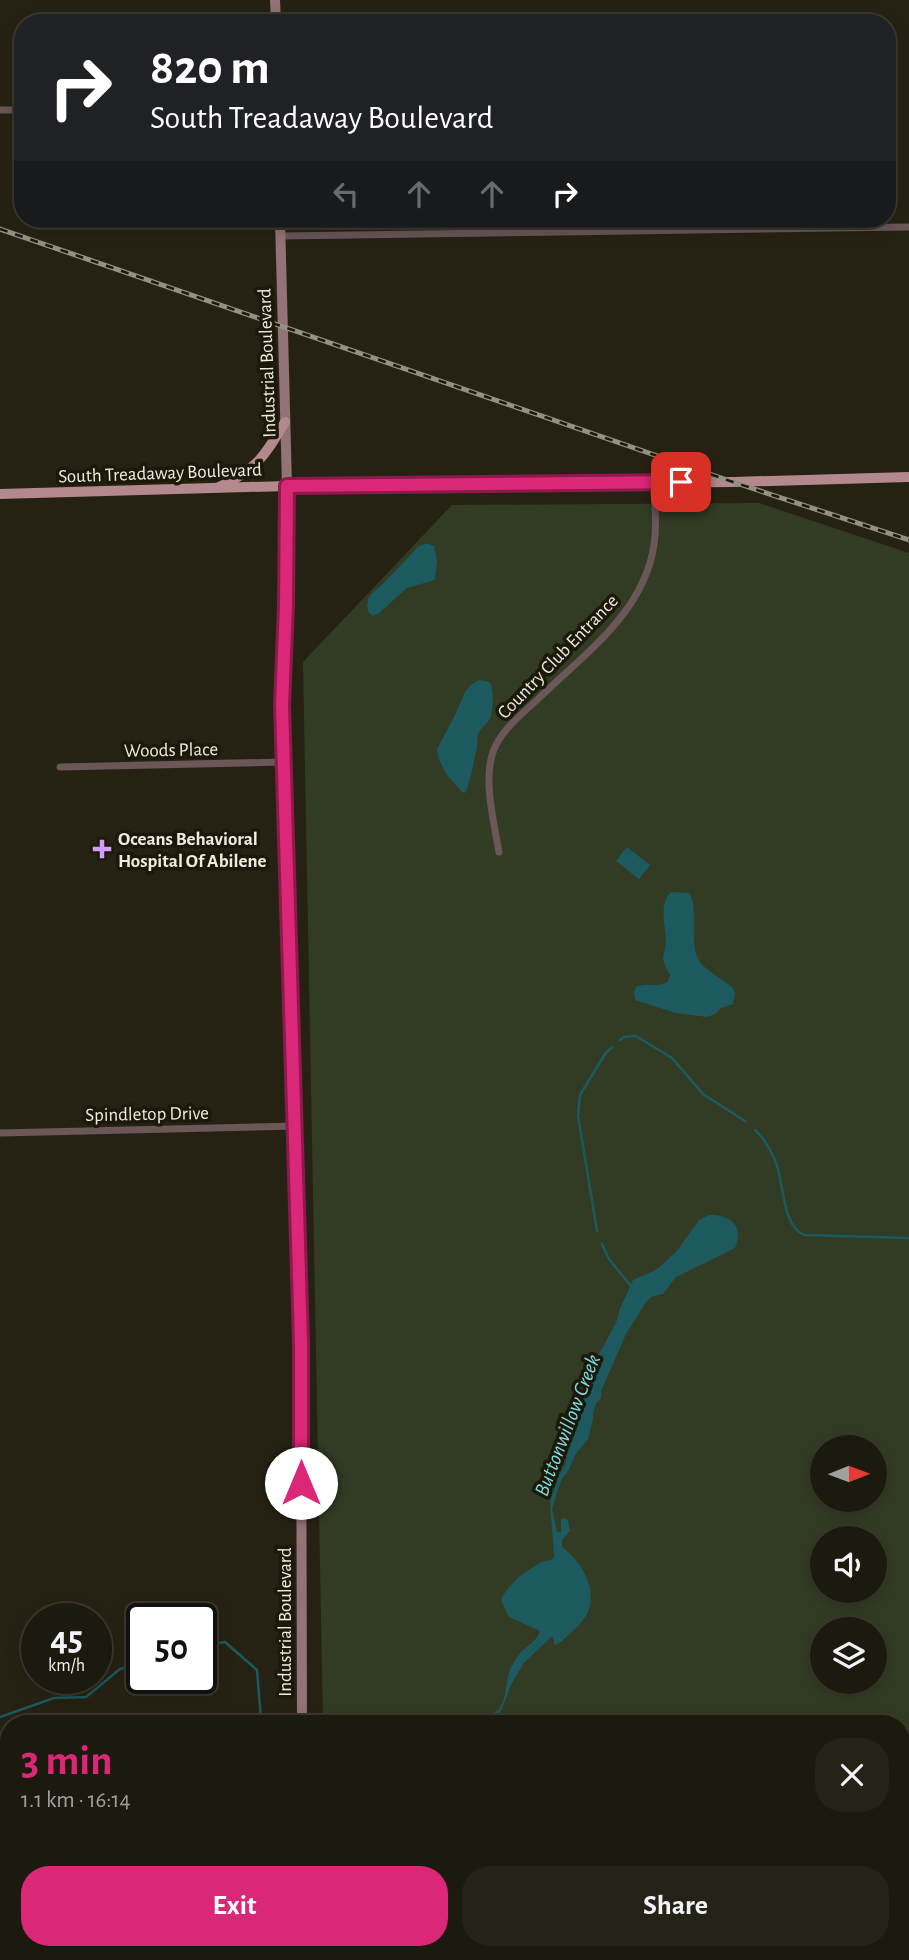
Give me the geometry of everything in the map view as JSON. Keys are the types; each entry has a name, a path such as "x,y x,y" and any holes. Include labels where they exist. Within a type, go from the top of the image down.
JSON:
{"main road":[{"name":"Industrial Boulevard","path":"280,228 287,486 282,705 301,1342 302,1715"},
{"path":"215,488 242,476 251,468 264,455 285,422"},
{"name":"South Treadaway Boulevard","path":"0,494 287,486 733,482 909,477"}],"street":[{"path":"280,236 839,228"},
{"name":"Country Club Entrance","path":"499,852 489,778 494,750 503,735 526,711 618,621 637,594 649,567 654,545 656,521 653,482"},
{"name":"Woods Place","path":"60,767 284,762"},
{"name":"Spindletop Drive","path":"0,1133 295,1126"}],"green space":[{"path":"759,503 909,553 909,1715 323,1715 303,662 452,505"}],"water":[{"path":"424,544 434,546 437,561 435,580 407,588 379,613 373,616 369,613 368,599 373,592"},
{"path":"480,680 490,682 492,712 478,734 465,793 446,774 437,749 465,692"},
{"path":"627,847 650,865 639,879 616,861"},
{"path":"671,892 689,893 693,906 694,943 698,959 733,988 735,993 733,1004 707,1017 676,1013 635,1000 636,987 668,982 670,975 663,959 666,942 664,908"},
{"path":"709,1215 729,1219 737,1228 735,1248 676,1277 663,1294 651,1297 646,1302 626,1334 601,1391 601,1398 596,1403 588,1439 575,1455 562,1479 552,1509 557,1531 561,1533 561,1520 568,1520 570,1531 562,1540 562,1547 576,1560 586,1576 591,1595 587,1614 561,1642 554,1644 551,1637 523,1664 502,1709 498,1715 491,1715 502,1705 508,1675 515,1661 540,1631 509,1617 501,1600 509,1587 523,1574 554,1557 550,1502 566,1463 567,1449 599,1354 616,1323 633,1280 656,1270 676,1252 699,1220"}],"waterway":[{"name":"Buttonwillow Creek","path":"620,1040 636,1036 672,1058 703,1094 745,1121"},
{"name":"Buttonwillow Creek","path":"597,1231 578,1116 580,1095 612,1047"},
{"name":"Buttonwillow Creek","path":"755,1130 774,1158 791,1223 804,1235 909,1238"},
{"name":"Buttonwillow Creek","path":"602,1244 609,1259 631,1286"},
{"name":"Buttonwillow Creek","path":"217,1643 225,1642 257,1670 261,1715"},
{"name":"Buttonwillow Creek","path":"6,1715 54,1698 86,1697 126,1667"}],"railway":[{"path":"0,229 909,540"}],"place":[{"name":"Oceans Behavioral Hospital Of Abilene","path":"102,849"}],"route":[{"path":"301,1483 301,1342 282,705 287,486 681,482"}]}
